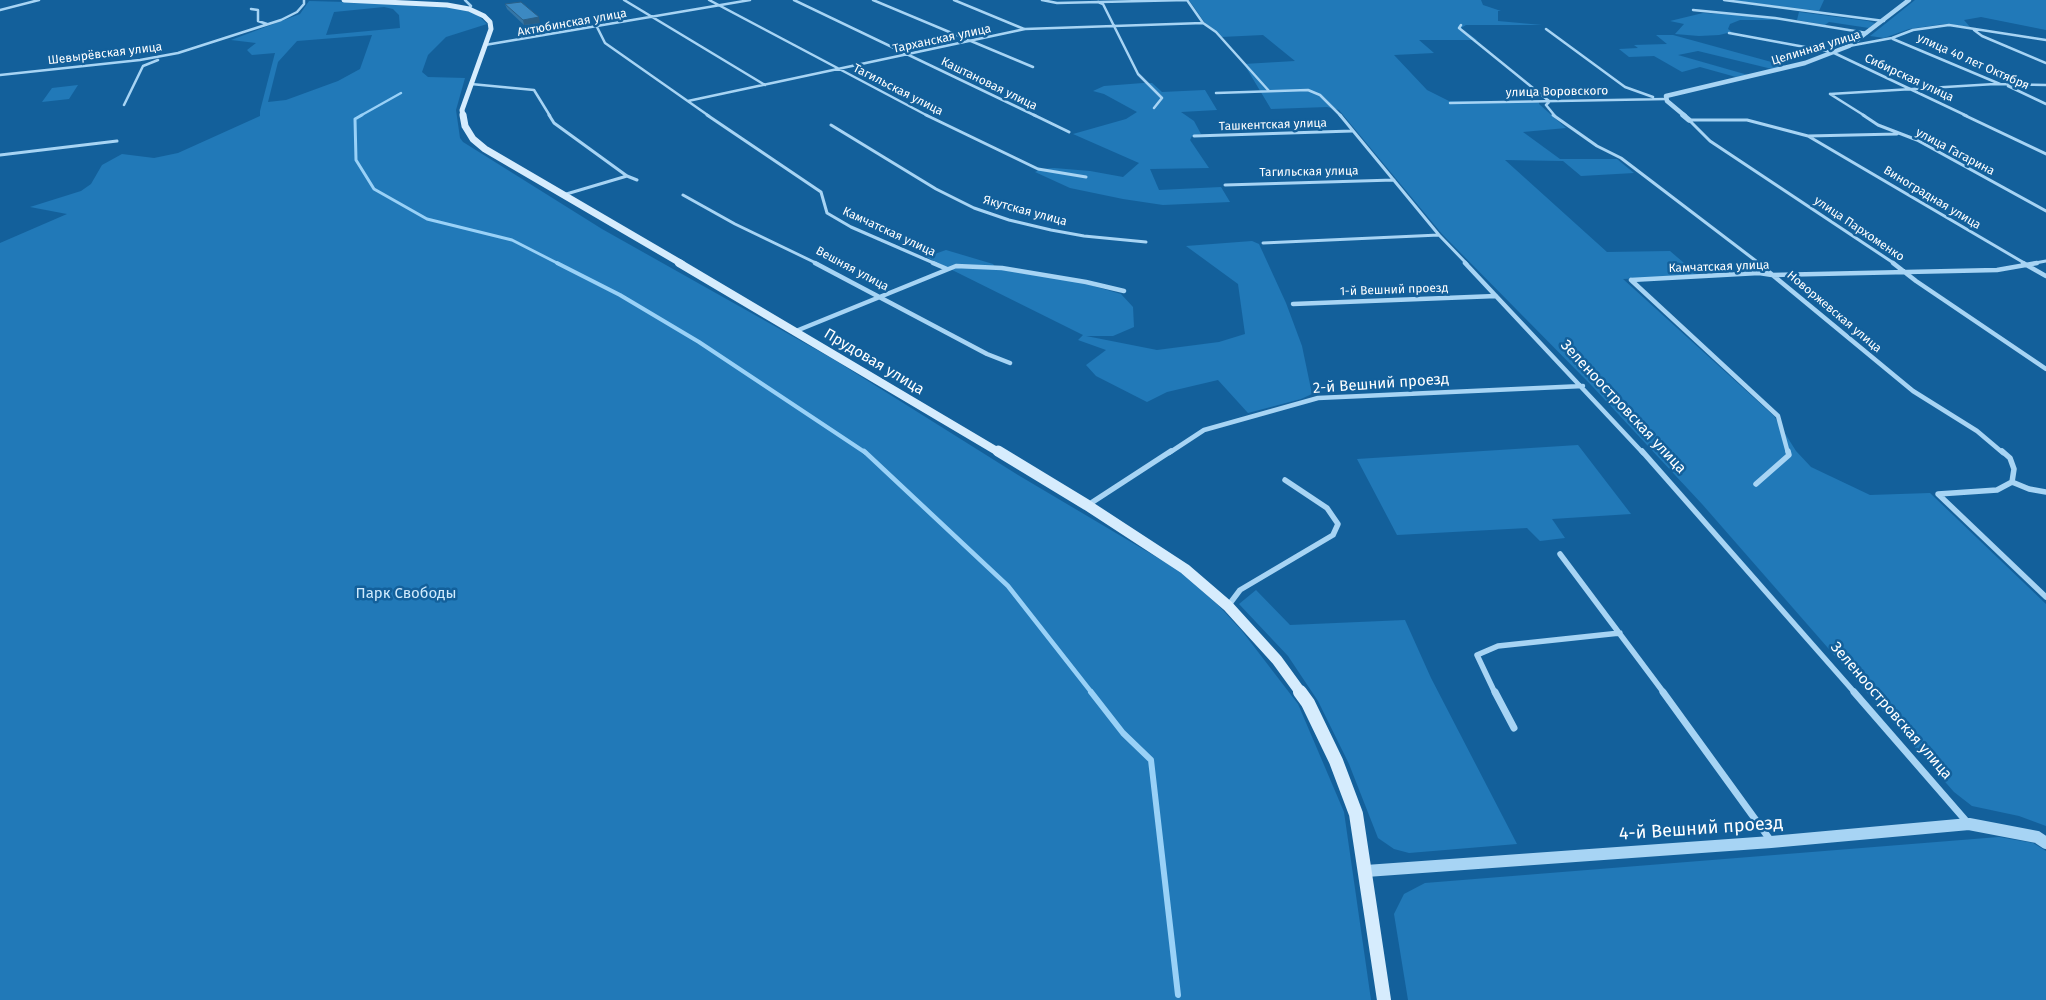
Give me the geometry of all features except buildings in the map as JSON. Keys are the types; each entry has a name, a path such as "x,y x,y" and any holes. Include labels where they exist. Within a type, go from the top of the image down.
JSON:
{"main road":[{"name":"Прудовая улица","path":"344,0 430,4 469,9 484,16 490,22 491,29 462,110 465,126 473,139 485,149 1087,505 1185,569 1228,606 1277,660 1308,703 1336,760 1356,814 1384,1000"}],"street":[{"path":"0,10 39,0"},
{"name":"Шевырёвская улица","path":"0,75 160,58 267,24 297,12 304,4 304,0"},
{"path":"465,0 471,6 469,9"},
{"path":"624,0 765,85"},
{"name":"Тагильская улица","path":"709,0 838,70 990,148 1038,169 1086,177"},
{"name":"Актюбинская улица","path":"485,45 654,18 750,0"},
{"name":"Каштановая улица","path":"794,0 1069,132"},
{"path":"874,0 1033,68"},
{"path":"954,0 1025,29"},
{"path":"1042,0 1057,3 1187,0 1203,23 1216,32 1252,71 1264,88 1270,91"},
{"path":"1096,0 1100,2 1138,74 1162,98 1154,108"},
{"path":"1724,0 1884,21"},
{"path":"1849,46 1909,0"},
{"path":"251,9 258,10 258,21 267,24"},
{"path":"1693,10 1775,18 1867,33"},
{"name":"Тарханская улица","path":"688,101 908,56 1025,29 1203,23"},
{"name":"Новоржевская улица","path":"1461,25 1459,28 1549,102 1546,104 1553,115 1597,146 1621,158 1772,275 1913,391 1976,431 2010,458 2014,469 2012,482"},
{"name":"Целинная улица","path":"1666,99 1666,96 1675,93 1806,63 1849,46 1892,38 1913,30 1949,25 1974,30"},
{"name":"Камчатская улица","path":"597,27 605,43 821,192 827,212 851,227 947,270 956,266 1002,268 1086,282 1124,292"},
{"path":"1546,29 1625,86 1656,99"},
{"path":"1974,30 2009,33 2046,40"},
{"path":"1974,30 1982,36 2046,63"},
{"name":"Сибирская улица","path":"1729,33 1832,52 2046,154"},
{"name":"улица 40 лет Октября","path":"1892,38 2046,104"},
{"path":"124,105 143,66 160,58"},
{"path":"471,84 534,90 554,123 627,176 637,180"},
{"path":"1913,90 2005,85 2046,85"},
{"name":"улица Гагарина","path":"1913,90 1830,94 1878,125 1917,140 2046,211"},
{"name":"Зеленоостровская улица","path":"1216,93 1313,91 1332,105 1438,235 1583,386 1691,505 1969,824"},
{"name":"улица Воровского","path":"1450,103 1666,99"},
{"name":"улица Пархоменко","path":"1666,99 1710,141 2046,369"},
{"path":"1689,120 1747,120 1808,136 1898,134"},
{"name":"Якутская улица","path":"831,125 936,189 974,208 1008,220 1051,230 1146,242"},
{"name":"Ташкентская улица","path":"1194,136 1352,131"},
{"name":"Виноградная улица","path":"1808,136 2046,276"},
{"path":"0,155 117,141"},
{"path":"562,195 627,176"},
{"name":"Тагильская улица","path":"1225,185 1394,180"},
{"name":"Вешняя улица","path":"683,195 882,297 896,307 978,350 1010,363"},
{"path":"1263,243 1438,235"},
{"name":"Камчатская улица","path":"1756,484 1789,455 1784,431 1778,416 1682,325 1631,280 1759,273 1772,275 1997,270 2028,266 2046,261"},
{"path":"796,332 947,270"},
{"name":"1-й Вешний проезд","path":"1293,304 1496,296"},
{"name":"2-й Вешний проезд","path":"1087,505 1204,430 1318,398 1583,386"},
{"path":"1228,606 1240,590 1333,535 1338,524 1327,508 1285,480"},
{"path":"2046,492 2029,489 2012,482 1997,490 1938,494 2046,598"},
{"path":"1560,554 1620,633 1771,842"},
{"path":"1514,728 1487,678 1477,654 1498,646 1620,633"},
{"name":"4-й Вешний проезд","path":"1366,871 1771,842 1969,824 1998,828 2041,840"}],"green space":[{"path":"1189,0 1481,0 1483,5 1501,11 1498,11 1498,21 1542,25 1466,25 1461,28 1477,40 1419,40 1434,53 1394,55 1427,90 1449,101 1539,101 1539,104 1566,128 1523,132 1560,159 1617,159 1634,173 1581,176 1563,161 1505,160 1607,252 1670,251 1698,275 1623,279 1774,416 1796,451 1811,467 1870,495 1930,493 2046,604 2046,826 2019,816 1972,806 1954,792 1702,504 1592,386 1442,234 1339,110 1327,107 1271,109 1244,64 1295,61 1263,35 1221,37 1205,23"},
{"path":"1729,0 1824,0 1819,11"},
{"path":"1915,0 2046,0 2046,30 1981,17 1964,20 1970,27 1944,24 1909,29 1884,38 1870,36"},
{"name":"Парк Свободы","path":"309,1 420,4 458,8 477,14 487,24 446,37 428,55 422,72 428,77 465,78 456,110 460,138 463,142 602,229 833,359 1018,475 1180,571 1219,606 1242,631 1298,704 1344,812 1371,1000 0,1000 0,243 67,214 30,207 81,191 91,184 102,165 122,154 154,158 178,153 260,116 275,53 252,55 247,50 256,43 231,40 300,14","holes":["384,7 393,9 399,15 400,28 326,35 334,12","372,35 360,69 338,81 286,100 268,102 278,62 297,41"]},
{"path":"1799,12 1875,23 1869,28 1829,22 1825,25 1797,20"},
{"path":"1703,13 1755,16 1781,20 1740,20 1730,24 1728,29 1732,32 1719,35 1675,34 1684,24 1670,21"},
{"path":"1656,35 1673,35 1786,66 1772,69 1698,51 1678,55 1748,75 1736,77 1700,67 1682,72 1654,56 1629,57 1619,49 1638,48 1634,45 1667,44"},
{"path":"1152,83 1162,92 1205,90 1217,110 1181,112 1194,121 1201,134 1192,136 1190,140 1209,168 1150,169 1159,190 1221,187 1230,202 1163,205 1123,199 1070,188 1035,172 1041,169 1054,168 1090,171 1123,177 1139,163 1073,134 1126,119 1137,112 1104,94 1093,91 1104,86"},
{"path":"78,85 69,99 42,102 52,88"},
{"path":"1252,241 1259,244 1286,303 1302,346 1312,394 1301,399 1248,413 1218,380 1167,392 1147,402 1096,376 1086,365 1106,350 1078,340 1083,335 926,257 946,250 993,264 997,269 1083,283 1121,294 1133,307 1134,327 1113,336 1086,336 1157,350 1219,342 1245,334 1238,284 1186,246"},
{"path":"1578,445 1631,514 1552,519 1565,538 1540,541 1527,528 1397,535 1357,459"},
{"path":"1256,590 1290,625 1405,620 1431,678 1517,844 1409,853 1394,849 1378,838 1349,764 1318,701 1288,656 1239,604"},
{"path":"1999,837 2033,843 2046,851 2046,1000 1408,1000 1394,914 1404,894 1425,883"}],"waterway":[{"path":"360,116 401,93"},
{"path":"362,115 355,119 356,160 374,189 427,219 512,240 559,264"},
{"path":"557,263 620,295 699,342 866,453"},
{"path":"864,451 1008,586 1092,693"},
{"path":"1091,692 1123,733 1151,760 1178,995"}]}
